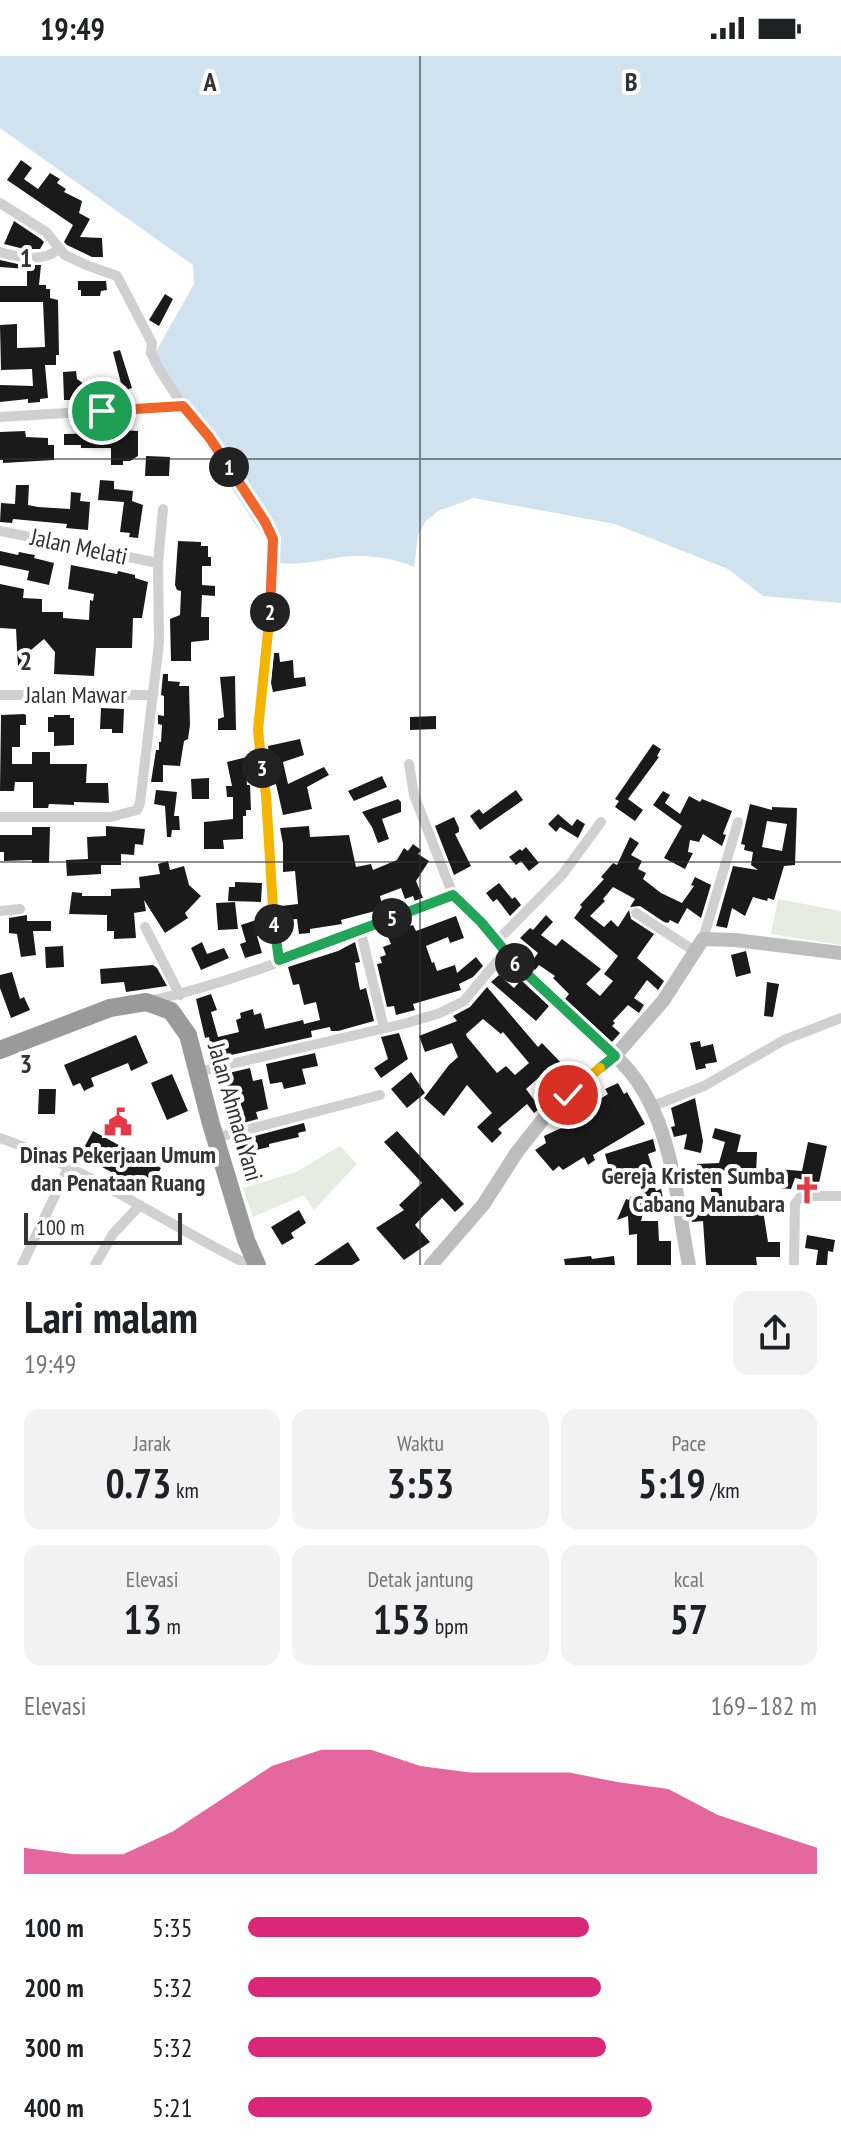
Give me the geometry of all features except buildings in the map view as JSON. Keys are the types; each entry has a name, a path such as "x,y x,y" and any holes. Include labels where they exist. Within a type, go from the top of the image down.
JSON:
{"highway":[{"path":"0,1050 110,1008 146,1002"},
{"name":"Jalan Ahmad Yani","path":"146,1002 171,1011 188,1035 215,1138 246,1240 257,1265"}],"street":[{"path":"0,203 46,232 74,260 117,276 152,343 151,353 159,369 183,406 209,437 273,539 270,611 258,730 279,960"},
{"path":"0,252 39,257 54,254 59,248"},
{"path":"0,417 183,406"},
{"path":"0,817 111,817 137,810 159,643 158,563 163,509"},
{"name":"Jalan Melati","path":"0,531 158,563"},
{"name":"Jalan Mawar","path":"0,695 151,695"},
{"path":"409,764 414,795 453,895 481,922 504,953 642,1085 653,1106 671,1170 689,1265"},
{"path":"496,942 562,875 601,822"},
{"path":"431,1265 483,1205 517,1152 548,1113 615,1056 663,1001 699,946 738,822"},
{"path":"146,1002 180,995 453,895"},
{"path":"0,911 20,909"},
{"path":"636,913 699,946 735,940 841,953"},
{"path":"145,927 180,995"},
{"path":"360,929 384,1028"},
{"path":"197,1072 429,1017 464,1001 504,953"},
{"path":"653,1106 690,1093 784,1040 841,1018"},
{"path":"215,1138 380,1095"},
{"path":"0,1138 69,1166 249,1265"},
{"path":"22,1265 69,1166"},
{"path":"794,1265 797,1199 801,1196 841,1196"},
{"path":"95,1265 113,1234 140,1205"}],"shaded area":[{"path":"778,899 841,911 841,945 771,934"},
{"path":"340,1146 357,1164 314,1210 304,1195 253,1217 243,1188 296,1172"}],"water":[{"path":"0,56 841,56 841,603 763,596 728,569 615,524 474,498 438,511 425,522 418,535 414,567 369,556 295,564 267,560 269,545 229,484 154,355 194,284 193,265 0,128"}],"place":[{"name":"Dinas Pekerjaan Umum dan Penataan Ruang","path":"118,1122"},
{"name":"Gereja Kristen Sumba Cabang Manubara","path":"807,1190"}],"route":[{"path":"102,411 183,406 209,437 273,539 258,742 266,795 270,885 279,960 453,895 481,922 504,953 615,1056 568,1095"}]}
